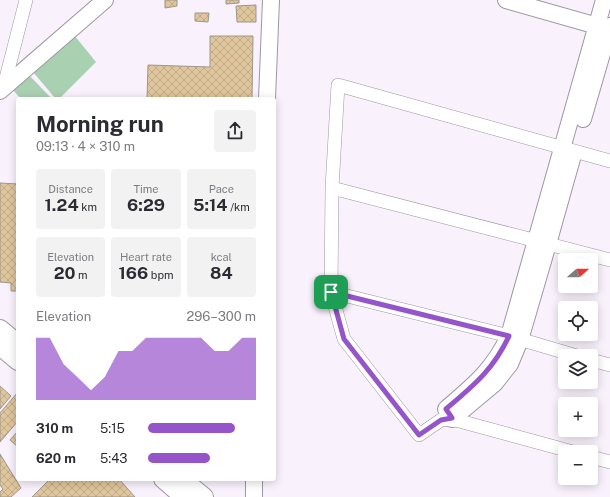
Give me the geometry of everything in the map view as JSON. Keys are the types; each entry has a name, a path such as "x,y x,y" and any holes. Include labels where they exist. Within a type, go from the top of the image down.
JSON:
{"main road":[{"path":"0,329 16,342"},
{"path":"0,346 16,358"},
{"path":"165,481 184,497"},
{"path":"184,481 204,497"}],"street":[{"path":"2,88 26,0"},
{"path":"2,88 105,0"},
{"path":"267,97 271,0"},
{"path":"506,0 606,21"},
{"path":"543,0 606,21"},
{"path":"606,21 568,150 515,338 446,416 419,435 344,339 331,292 332,188 338,85 568,150 610,161"},
{"path":"332,188 610,260"},
{"path":"331,292 515,338 558,351"},
{"path":"598,362 610,365"},
{"path":"446,416 558,448"},
{"path":"598,459 610,462"},
{"path":"254,481 254,497"}],"green space":[{"path":"74,35 96,62 61,97 54,97 33,72"},
{"path":"28,74 50,97 19,97 13,90"}],"building":[{"path":"165,0 177,0 177,6 165,8"},
{"path":"226,0 239,0 239,3 226,4"},
{"path":"256,5 256,22 237,22 236,6"},
{"path":"195,13 209,13 208,22 195,21"},
{"path":"210,36 253,36 252,97 147,97 148,65 210,67"},
{"path":"0,183 16,184 16,291 11,291 11,283 0,282"},
{"path":"0,386 11,396 0,409"},
{"path":"16,394 16,423 0,442 0,413"},
{"path":"16,433 16,445 10,440"},
{"path":"0,454 21,488 11,497 0,497 0,492 3,489 0,485"},
{"path":"48,481 121,481 135,497 32,497"}],"route":[{"path":"331,292 509,336 499,357 478,381 446,409 452,418 441,420 419,435 344,339 331,292"}]}
